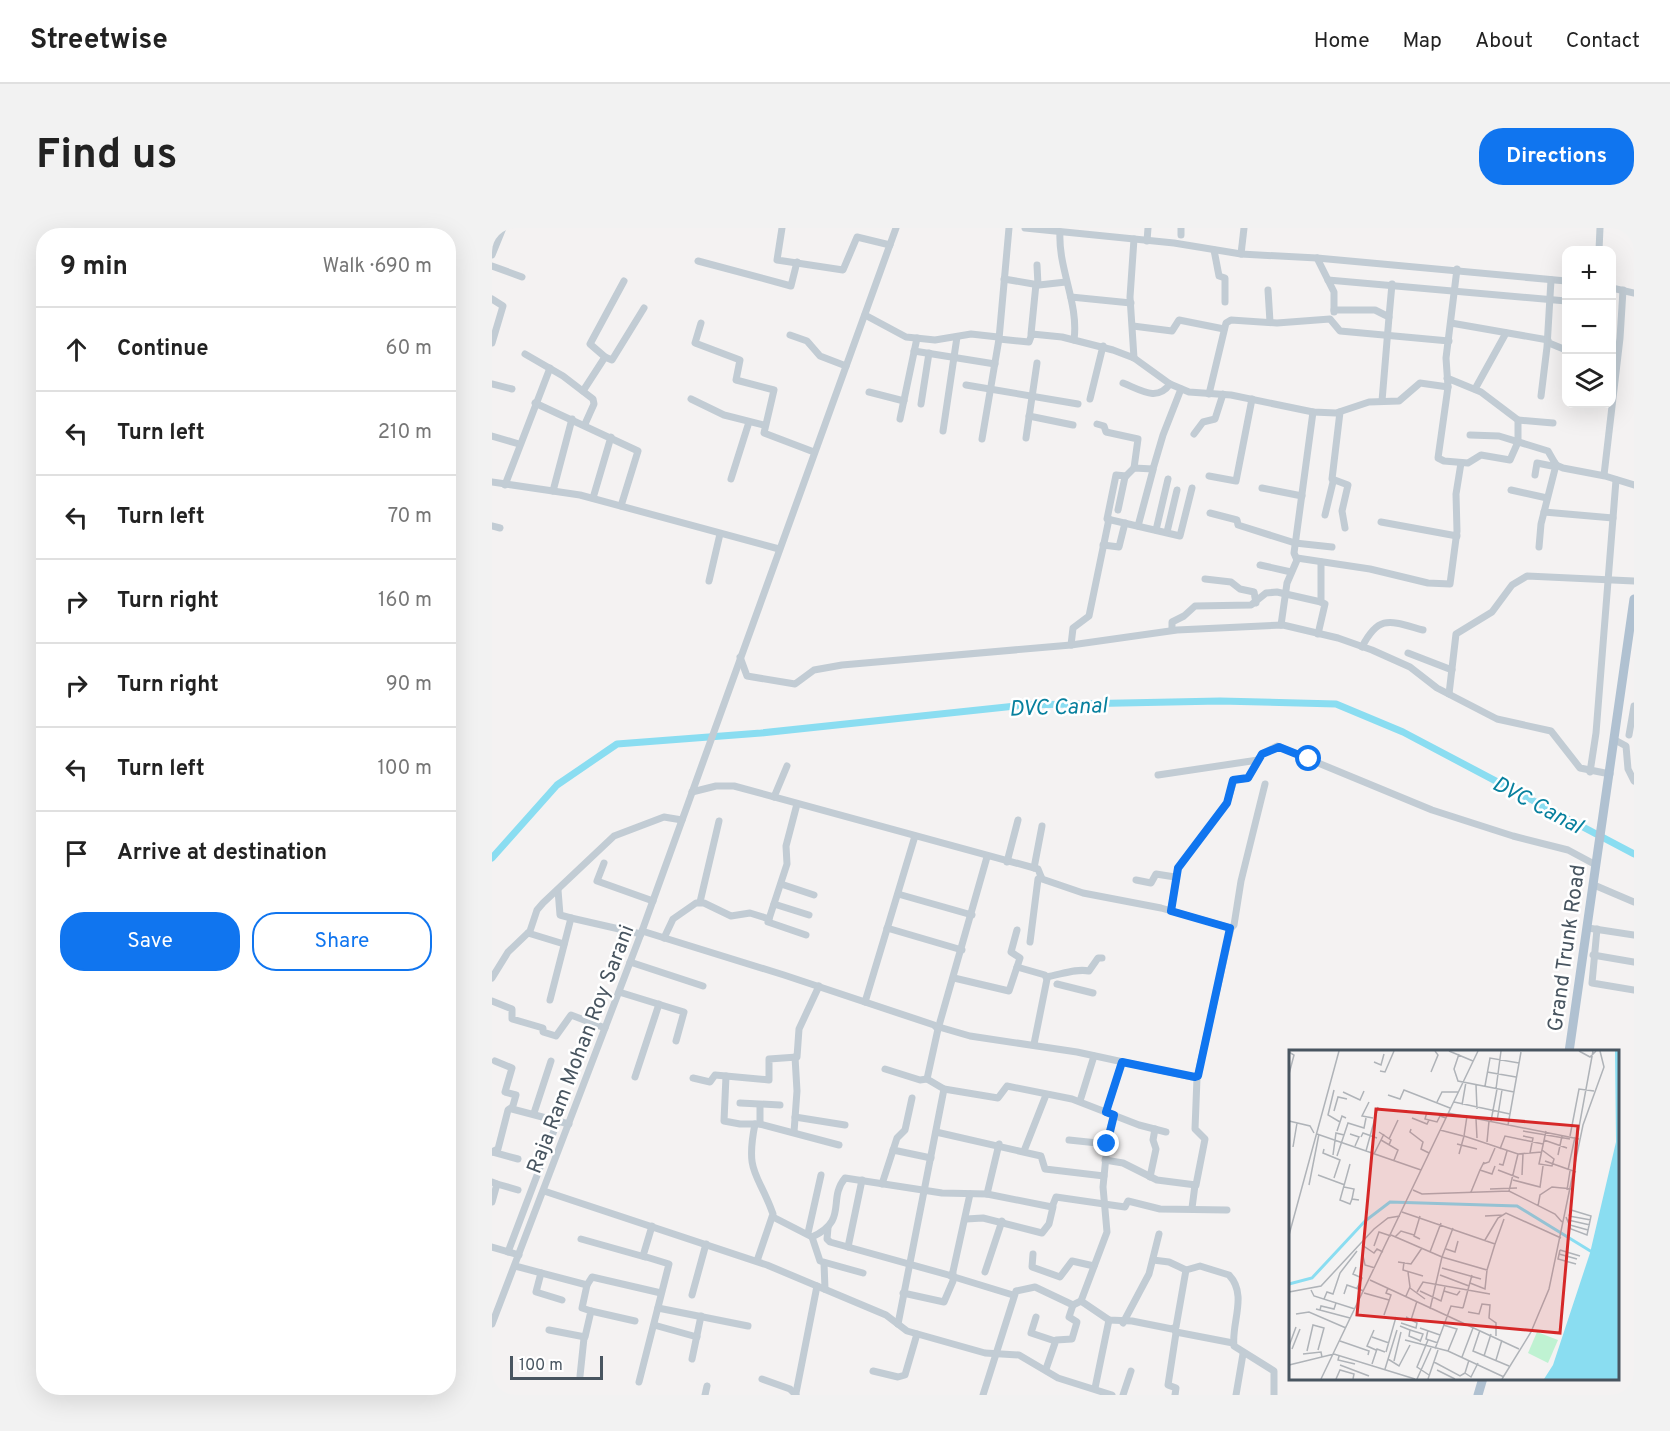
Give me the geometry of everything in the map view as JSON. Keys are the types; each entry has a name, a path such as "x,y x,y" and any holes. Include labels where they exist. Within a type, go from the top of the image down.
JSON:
{"main road":[{"name":"Grand Trunk Road","path":"1569,1050 1593,929 1594,885 1634,599"},
{"path":"1478,1395 1482,1380"}],"street":[{"path":"492,255 503,228"},
{"path":"782,228 776,260 843,270 857,237 890,245"},
{"name":"Raja Ram Mohan Roy Sarani","path":"492,1324 641,933 728,688 897,228"},
{"path":"982,440 999,338 1009,228"},
{"path":"1026,228 1134,239 1241,254 1457,269 1562,280"},
{"path":"1147,241 1148,228"},
{"path":"1241,254 1244,228"},
{"path":"1599,246 1600,228"},
{"path":"1060,232 1061,259 1071,297 1075,325 1074,340"},
{"path":"1134,239 1131,303 1134,358"},
{"path":"1214,250 1219,276 1225,278 1225,302"},
{"path":"1317,258 1334,292 1332,320 1334,327 1340,331 1389,334 1449,342"},
{"path":"698,261 791,286 797,262"},
{"path":"865,315 879,320 897,334 917,338 935,340 971,334 1029,342 1037,284 1037,265"},
{"path":"492,266 522,277"},
{"path":"1457,269 1445,367 1448,387 1438,458 1461,463 1472,463 1481,455 1510,460 1518,442 1518,420"},
{"path":"1004,279 1037,284 1066,282"},
{"path":"1541,396 1548,340 1551,279"},
{"path":"1328,280 1562,300"},
{"path":"624,282 590,344 605,357 613,360 644,308"},
{"path":"1382,401 1392,284"},
{"path":"1616,289 1634,293"},
{"path":"1268,290 1270,322"},
{"path":"1604,476 1620,338 1623,290"},
{"path":"1071,297 1131,303"},
{"path":"492,299 503,306 492,343"},
{"path":"1334,310 1375,310 1389,317"},
{"path":"1133,326 1172,331 1179,320 1224,329"},
{"path":"1209,394 1226,323 1231,320 1270,322 1332,320"},
{"path":"701,323 695,343 740,360 736,380 774,390 764,425 764,433 814,452"},
{"path":"1452,323 1548,340 1549,343 1562,348"},
{"path":"1475,389 1506,333"},
{"path":"1031,334 1103,346 1134,358 1170,384 1181,389 1252,399 1313,412 1340,412 1369,402 1404,399 1420,383 1448,387"},
{"path":"790,335 807,341 820,356 846,366"},
{"path":"943,431 957,337"},
{"path":"900,420 917,338"},
{"path":"1090,399 1103,346"},
{"path":"914,351 995,364"},
{"path":"921,404 928,353"},
{"path":"525,354 550,368 595,402 585,424"},
{"path":"583,391 605,357"},
{"path":"1026,438 1036,363"},
{"path":"505,485 550,368"},
{"path":"1448,378 1475,389 1518,420 1553,423"},
{"path":"1123,383 1153,395 1162,393 1170,384"},
{"path":"492,384 512,389"},
{"path":"966,385 1078,404"},
{"path":"1138,526 1162,435 1181,389"},
{"path":"869,392 904,401"},
{"path":"1194,434 1203,422 1215,419 1223,394"},
{"path":"691,399 724,415 764,425"},
{"path":"1209,476 1236,481 1252,399"},
{"path":"535,403 637,449 639,453 621,506"},
{"path":"1297,558 1294,553 1295,543 1313,412"},
{"path":"1325,516 1333,482 1340,412"},
{"path":"1029,416 1073,424"},
{"path":"553,491 572,419"},
{"path":"731,479 748,422"},
{"path":"1097,424 1104,426 1106,432 1138,439 1134,468 1126,476 1118,510"},
{"path":"1470,435 1499,436 1551,453 1555,464 1539,547"},
{"path":"492,436 519,444"},
{"path":"593,498 611,437"},
{"path":"1297,558 1448,585 1453,577 1457,536 1456,495 1461,463"},
{"path":"1535,475 1537,463 1552,466 1555,464 1634,485"},
{"path":"1134,468 1153,470"},
{"path":"1071,645 1073,628 1089,616 1116,475 1126,476"},
{"path":"1156,530 1168,479"},
{"path":"1590,772 1609,579 1616,480"},
{"path":"1333,482 1348,485 1342,511 1345,528"},
{"path":"492,483 593,498 779,549"},
{"path":"1262,488 1302,496"},
{"path":"1109,519 1182,535 1192,489"},
{"path":"1167,532 1177,490"},
{"path":"1511,490 1547,498"},
{"path":"1544,512 1613,518"},
{"path":"1210,513 1237,520 1238,525 1295,543 1332,547"},
{"path":"1381,522 1457,536"},
{"path":"1103,545 1119,547 1125,523"},
{"path":"492,526 500,528"},
{"path":"709,581 720,534"},
{"path":"1281,625 1285,592 1297,558"},
{"path":"1318,634 1325,604 1322,602 1320,561"},
{"path":"1260,565 1291,572"},
{"path":"1449,694 1456,634 1492,612 1519,580 1534,575 1557,579 1634,581"},
{"path":"1205,579 1233,582 1240,590 1254,592 1256,603"},
{"path":"1172,630 1172,622 1184,616 1195,606 1256,603 1266,593 1285,592 1322,602"},
{"path":"1362,647 1371,630 1378,625 1393,623 1423,630"},
{"path":"740,657 747,676 795,684 814,670 842,664 1071,645 1172,630 1281,625 1362,647 1410,667 1449,694 1497,719 1551,731 1556,734 1580,768 1610,777"},
{"path":"1408,653 1452,670"},
{"path":"1634,706 1631,734 1626,746 1634,781"},
{"path":"1615,740 1626,746"},
{"path":"1171,911 1175,877 1186,855 1227,803 1233,780 1248,778 1258,760 1267,751 1279,747 1432,810 1514,836 1568,850 1597,863"},
{"path":"1158,775 1258,760"},
{"path":"774,797 788,766"},
{"path":"1192,1208 1205,1139 1195,1129 1197,1078 1265,784"},
{"path":"693,788 725,786 774,797 1034,868 1039,870 1041,877"},
{"path":"797,804 786,846 787,864 769,923 806,935"},
{"path":"492,978 508,952 528,933 537,910 614,836 664,817 682,820"},
{"path":"1007,862 1018,820"},
{"path":"700,902 718,821"},
{"path":"1034,868 1042,826"},
{"path":"866,1002 915,836"},
{"path":"927,1079 987,857"},
{"path":"604,863 597,881 652,901"},
{"path":"1136,880 1151,883 1156,874 1175,877"},
{"path":"1041,877 1083,892 1171,911 1230,928"},
{"path":"1030,942 1038,879 1041,877"},
{"path":"781,884 814,895"},
{"path":"1594,885 1634,902"},
{"path":"558,890 560,915 664,938 819,986 939,1028 970,1036 1034,1044 1197,1078"},
{"path":"898,894 972,915"},
{"path":"664,938 673,919 692,904 700,902 731,916 750,913 769,919"},
{"path":"774,904 809,915"},
{"path":"550,1000 571,918"},
{"path":"887,928 962,950"},
{"path":"1634,935 1593,929 1592,983 1634,990"},
{"path":"954,978 1009,991 1020,957 1011,952 1017,930"},
{"path":"528,933 564,944"},
{"path":"1593,955 1634,962"},
{"path":"1017,967 1046,977 1071,974 1079,969 1089,971 1098,958 1102,958"},
{"path":"630,962 703,986"},
{"path":"1034,1044 1046,977"},
{"path":"1057,984 1093,993"},
{"path":"794,1132 795,1057 797,1056 799,1029 819,986"},
{"path":"619,992 684,1012 676,1041"},
{"path":"492,1001 513,1010 512,1018 543,1028 543,1032 556,1036 572,1015 605,1028"},
{"path":"635,1077 659,1004"},
{"path":"1080,1101 1094,1056"},
{"path":"693,1078 710,1082 714,1075 768,1080 769,1059 795,1057"},
{"path":"492,1162 493,1153 498,1149 508,1110 516,1095 505,1092 511,1067 495,1061"},
{"path":"534,1113 551,1061"},
{"path":"1036,1317 1031,1333 1055,1341 1072,1339 1077,1322 1069,1317 1073,1305 1081,1301 1107,1232 1104,1204 1105,1160 1110,1114 1122,1062"},
{"path":"885,1070 920,1080 927,1079 944,1089 998,1098 1007,1086 1080,1101 1110,1114 1166,1132"},
{"path":"726,1076 724,1121 757,1124 839,1145"},
{"path":"898,1324 944,1089"},
{"path":"1024,1151 1046,1095"},
{"path":"882,1184 897,1138 905,1130 912,1098"},
{"path":"740,1103 780,1105"},
{"path":"757,1261 773,1217 767,1196 756,1180 752,1167 751,1146 760,1105"},
{"path":"511,1108 569,1124"},
{"path":"795,1118 845,1125"},
{"path":"508,1252 558,1120"},
{"path":"1150,1177 1156,1149 1153,1140 1155,1129"},
{"path":"936,1132 999,1144 1041,1156 1045,1169 1104,1176"},
{"path":"1070,1140 1107,1144"},
{"path":"987,1194 999,1144"},
{"path":"893,1150 931,1158"},
{"path":"493,1153 519,1159"},
{"path":"1105,1160 1123,1163 1150,1177 1195,1185"},
{"path":"821,1175 810,1235 819,1259 824,1263 841,1265 863,1273"},
{"path":"773,1217 810,1235 828,1228 833,1222 843,1180 862,1180 924,1190 987,1194 1053,1207"},
{"path":"848,1247 862,1180"},
{"path":"492,1202 495,1183 518,1190"},
{"path":"544,1191 757,1261 886,1315 907,1331 995,1355 1019,1355 1058,1378 1112,1395"},
{"path":"903,1293 944,1302 966,1219 970,1194"},
{"path":"966,1219 983,1218 1002,1221 1042,1233 1049,1224 1056,1197 1125,1208 1128,1201 1160,1209 1227,1210"},
{"path":"986,1272 1002,1221"},
{"path":"645,1257 644,1251 652,1226"},
{"path":"828,1228 828,1241 1013,1295"},
{"path":"1123,1323 1146,1280 1159,1234"},
{"path":"581,1239 669,1264 639,1382"},
{"path":"692,1295 706,1244"},
{"path":"492,1247 519,1255"},
{"path":"1034,1254 1032,1267 1060,1277 1072,1261 1094,1266"},
{"path":"1153,1260 1170,1262 1186,1270 1200,1266 1223,1272 1233,1279 1238,1308 1233,1343 1235,1349 1274,1371 1274,1395"},
{"path":"824,1263 825,1289"},
{"path":"515,1266 587,1285"},
{"path":"1175,1395 1176,1388 1168,1385 1186,1270"},
{"path":"541,1273 536,1292 562,1300"},
{"path":"635,1322 582,1308 587,1285 592,1277 661,1293"},
{"path":"762,1379 796,1394 817,1286"},
{"path":"983,1395 1013,1295 1020,1289 1035,1287 1073,1305"},
{"path":"1081,1301 1109,1320 1123,1323 1132,1321 1233,1343"},
{"path":"658,1308 748,1326"},
{"path":"580,1376 584,1338 591,1311"},
{"path":"692,1359 701,1316"},
{"path":"1095,1388 1109,1320"},
{"path":"654,1325 697,1337"},
{"path":"549,1330 584,1338"},
{"path":"873,1371 898,1377 904,1375 917,1334"},
{"path":"1046,1370 1055,1341"},
{"path":"1236,1395 1243,1354"},
{"path":"1123,1395 1131,1371"},
{"path":"705,1395 707,1386"}],"waterway":[{"name":"DVC Canal","path":"492,858 557,785 617,744 761,733 1025,705 1220,701 1336,704 1403,732 1634,854"}],"route":[{"path":"1107,1144 1114,1115 1106,1112 1122,1062 1197,1078 1198,1076 1230,928 1171,911 1178,868 1227,803 1233,780 1250,777 1262,754 1274,747 1279,747 1309,759"}]}
